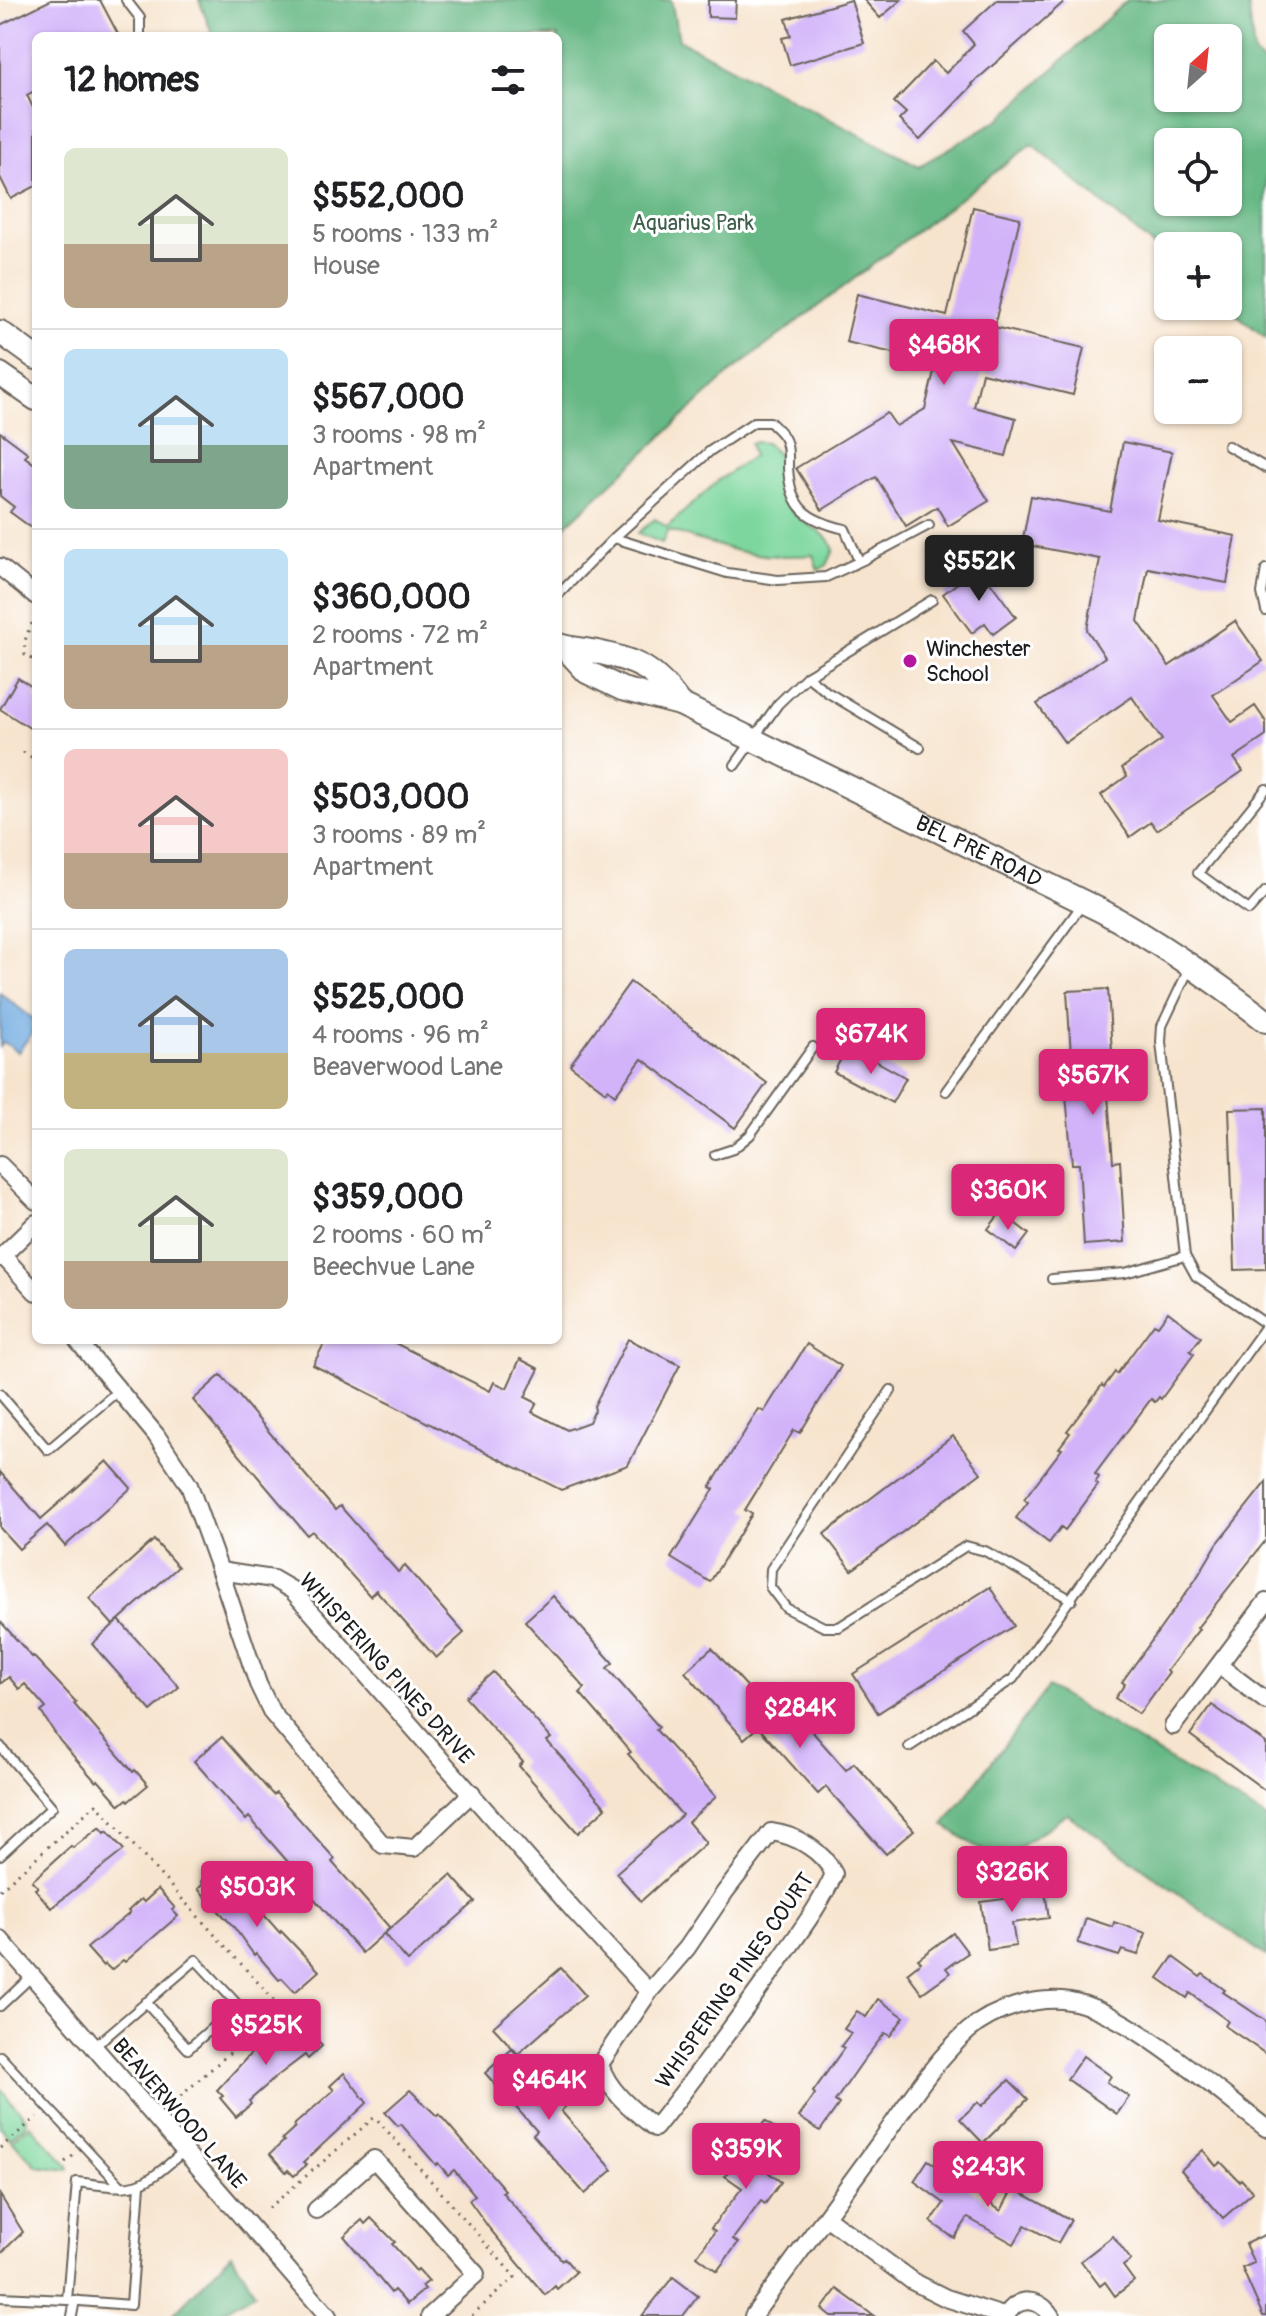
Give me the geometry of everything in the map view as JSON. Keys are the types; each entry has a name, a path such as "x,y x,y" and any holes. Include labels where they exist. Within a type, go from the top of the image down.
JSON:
{"main road":[{"path":"0,332 32,355"},
{"path":"0,374 32,396"},
{"name":"BEL PRE ROAD","path":"562,646 596,651 637,663 662,679 680,704 1148,936 1191,964 1266,1021"}],"street":[{"path":"0,567 32,593"},
{"path":"0,1165 32,1197"},
{"path":"32,1227 1,1257 32,1288"},
{"name":"WHISPERING PINES DRIVE","path":"80,1344 156,1435 189,1485 258,1684 272,1713 383,1845 414,1848 472,1793"},
{"name":"WHISPERING PINES DRIVE","path":"220,1571 273,1579 292,1590 649,1992"},
{"path":"1173,1726 1266,1602"},
{"path":"1220,1666 1266,1701"},
{"name":"WHISPERING PINES COURT","path":"771,1832 789,1835 828,1861 834,1874 826,1893 697,2076 655,2128 631,2109 604,2078 600,2064 649,1992 687,1948 771,1832"},
{"name":"BEAVERWOOD LANE","path":"0,1939 328,2316"},
{"path":"753,2316 930,2072 968,2030 994,2013 1038,2001 1070,2001 1106,2012 1174,2058 1266,2128"},
{"path":"316,2210 374,2159 476,2274 430,2316"},
{"path":"826,2217 912,2281 946,2298 1005,2316 1015,2304 1030,2300 1044,2307 1051,2316"}],"lane":[{"path":"126,0 140,18 140,32"},
{"path":"562,591 614,538 710,451 754,422 770,422 785,438 789,478 796,504 821,523 845,529 859,561"},
{"path":"1228,446 1266,468"},
{"path":"614,538 727,573 778,580 826,577 929,525"},
{"path":"1266,569 1262,593 1266,611"},
{"path":"735,765 778,704 807,676 932,600"},
{"path":"807,676 827,692 920,748"},
{"path":"1266,789 1198,873 1249,910 1266,891"},
{"path":"946,1091 1084,902"},
{"path":"909,1747 1013,1679 1266,1325 1196,1276 1185,1256 1161,1042 1162,1026 1191,964"},
{"path":"715,1155 733,1149 750,1135 813,1047"},
{"path":"1052,1279 1125,1273 1185,1256"},
{"path":"0,1394 48,1450 119,1390"},
{"path":"891,1390 771,1569 770,1587 786,1608 824,1627 839,1627 966,1546 985,1551 1072,1600"},
{"path":"0,1746 52,1807 0,1855"},
{"path":"94,2047 146,2002 196,1960 238,2005 188,2049 146,2002"},
{"path":"0,2006 32,1976"},
{"path":"0,2056 123,2188"},
{"path":"72,2316 77,2182 123,2188 140,2185 184,2151"},
{"path":"0,2297 131,2305 140,2185"}],"path":[{"path":"32,623 24,637 24,647 25,655 32,659"},
{"path":"23,752 32,758"},
{"path":"0,1890 96,1804 281,2008 156,2118"},
{"path":"0,2148 31,2122"},
{"path":"65,2162 77,2152"}],"green space":[{"name":"Aquarius Park","path":"199,0 671,0 679,40 919,166 1001,118 1127,0 1248,0 1254,54 1266,65 1266,338 1242,319 1242,232 1154,232 1154,246 1032,144 731,372 562,529 562,32 211,32"},
{"path":"750,443 766,443 778,454 785,497 792,511 831,543 834,550 827,565 818,570 813,555 756,554 668,530 662,543 638,533 655,519 667,527 719,480 753,456"},
{"path":"1048,1687 1266,1818 1266,1956 1067,1814 998,1862 944,1825"},
{"path":"0,2089 27,2119 26,2124 10,2138 0,2127"},
{"path":"30,2125 68,2165 69,2170 37,2166 12,2140"},
{"path":"232,2254 255,2293 215,2316 171,2316"}],"water":[{"path":"0,993 32,1018 32,1033 18,1052 4,1042 0,1047"}],"building":[{"path":"51,0 100,0 117,32 32,32 32,92 27,95 32,106 32,188 11,199 0,177 0,25"},
{"path":"708,0 736,0 735,18 708,17"},
{"path":"851,0 864,43 790,65 782,38 791,36 786,19"},
{"path":"864,0 901,0 880,18"},
{"path":"997,0 1066,0 972,84 920,140 899,120 906,113 894,102 933,61 946,73 974,44 963,31"},
{"path":"973,207 1020,218 994,327 1084,348 1073,395 982,373 974,407 1016,418 1006,456 953,443 989,501 948,526 937,507 906,526 876,477 822,510 796,468 887,413 896,426 925,409 936,363 846,342 857,294 947,316"},
{"path":"0,432 28,453 25,457 32,462 32,528 10,512 14,507 0,496"},
{"path":"1123,442 1172,452 1158,520 1236,536 1227,583 1148,568 1138,621 1169,666 1235,621 1263,661 1213,695 1232,722 1255,706 1266,722 1266,736 1234,758 1243,771 1157,830 1151,822 1130,837 1101,795 1127,776 1122,768 1162,740 1132,697 1065,743 1037,704 1105,657 1087,630 1100,559 1022,544 1031,496 1110,511"},
{"path":"979,567 1016,617 993,634 985,623 972,633 943,594"},
{"path":"18,678 32,687 32,729 0,709"},
{"path":"630,982 767,1083 735,1128 642,1059 615,1095 608,1089 606,1092 570,1065"},
{"path":"1108,989 1113,1068 1106,1068 1113,1162 1120,1161 1125,1242 1084,1245 1079,1164 1072,1164 1064,1071 1072,1071 1067,991"},
{"path":"845,1051 863,1061 867,1056 906,1078 892,1103 834,1072"},
{"path":"1266,1108 1266,1269 1235,1270 1229,1109"},
{"path":"1001,1212 1029,1234 1016,1251 988,1229"},
{"path":"1168,1312 1201,1337 1190,1351 1194,1354 1161,1399 1159,1397 1155,1402 1151,1399 1095,1474 1099,1477 1095,1483 1098,1485 1065,1530 1061,1527 1049,1543 1016,1518 1028,1502 1024,1499 1062,1449 1059,1448 1070,1433 1067,1431 1102,1385 1104,1387 1115,1372 1117,1374 1154,1324 1158,1326"},
{"path":"628,1339 680,1365 628,1465 561,1490 313,1365 324,1344 397,1344 490,1391 494,1382 507,1388 520,1359 539,1369 525,1397 537,1403 532,1412 567,1430 589,1422"},
{"path":"807,1344 841,1366 800,1433 794,1430 745,1510 752,1514 710,1582 671,1558 714,1489 710,1487 759,1409 764,1412"},
{"path":"221,1375 335,1510 340,1506 398,1572 405,1566 464,1633 436,1658 376,1590 370,1596 312,1531 307,1535 193,1400"},
{"path":"953,1436 981,1473 852,1570 824,1534"},
{"path":"107,1461 131,1488 65,1546 47,1525 19,1549 0,1528 0,1472 41,1519"},
{"path":"1266,1482 1266,1540 1197,1628 1139,1714 1115,1698 1125,1684 1122,1682 1196,1579 1217,1544"},
{"path":"154,1540 178,1567 113,1625 89,1598"},
{"path":"990,1587 1014,1626 878,1713 853,1674"},
{"path":"553,1596 613,1663 607,1668 659,1727 656,1730 716,1797 688,1822 706,1843 641,1901 616,1873 682,1815 580,1693 585,1688 525,1621"},
{"path":"119,1620 179,1687 151,1711 92,1644"},
{"path":"0,1621 76,1702 74,1704 133,1772 135,1770 148,1785 129,1801 127,1799 120,1805 98,1780 96,1782 60,1741 41,1712 46,1708 25,1684 19,1689 9,1677 0,1684"},
{"path":"712,1648 773,1715 787,1703 846,1770 854,1763 914,1830 886,1854 826,1787 818,1794 758,1727 744,1739 685,1672"},
{"path":"493,1672 551,1738 547,1741 606,1808 578,1833 519,1766 523,1762 465,1697"},
{"path":"1212,1705 1266,1743 1266,1791 1190,1735"},
{"path":"222,1737 335,1859 332,1862 390,1928 362,1953 304,1887 307,1884 249,1817 246,1820 194,1761"},
{"path":"100,1827 124,1850 51,1908 32,1881 71,1846 73,1848"},
{"path":"220,1865 247,1891 280,1933 319,1971 295,1992 282,1978 279,1980 256,1953 254,1955 233,1926 198,1889 203,1884 201,1881"},
{"path":"451,1875 475,1902 408,1961 384,1934"},
{"path":"1027,1881 1029,1893 1045,1891 1049,1918 1012,1923 1016,1946 988,1950 981,1902 1011,1898 1009,1884"},
{"path":"158,1889 178,1916 125,1962 123,1960 111,1970 105,1964 103,1966 87,1948 130,1913 128,1911 141,1899 144,1902"},
{"path":"1086,1918 1113,1927 1114,1922 1146,1933 1138,1955 1122,1950 1119,1956 1078,1943"},
{"path":"953,1933 968,1953 946,1968 950,1973 922,1993 907,1973 921,1962 918,1959"},
{"path":"1173,1957 1200,1977 1203,1974 1225,1990 1223,1992 1266,2021 1266,2054 1225,2026 1228,2021 1190,1993 1187,1998 1158,1978"},
{"path":"561,1968 585,1995 518,2054 493,2027"},
{"path":"878,1999 904,2017 890,2036 885,2033 863,2061 835,2101 839,2104 820,2131 799,2117 844,2048 841,2046 851,2033 844,2029 857,2011 866,2017"},
{"path":"298,2023 303,2029 306,2027 322,2046 308,2059 305,2055 276,2077 236,2117 217,2090 253,2051 255,2053"},
{"path":"512,2049 565,2107 561,2111 613,2170 585,2194 533,2135 537,2131 485,2073"},
{"path":"1083,2056 1111,2076 1107,2082 1129,2097 1117,2114 1067,2079"},
{"path":"344,2073 367,2103 303,2163 306,2165 294,2176 288,2170 286,2172 270,2154 284,2141 282,2139 294,2125 334,2090 330,2086"},
{"path":"1009,2080 1028,2099 983,2143 960,2119 978,2102 982,2106"},
{"path":"410,2090 437,2116 439,2114 505,2190 502,2192 576,2272 557,2289 555,2286 545,2295 489,2228 469,2200 475,2195 454,2170 448,2175 438,2163 436,2165 401,2124 398,2126 385,2112"},
{"path":"765,2121 792,2141 769,2173 781,2182 765,2204 761,2201 733,2239 738,2243 717,2271 697,2256 715,2231 711,2228 742,2188 725,2176"},
{"path":"1203,2150 1216,2166 1221,2162 1253,2192 1223,2218 1181,2170"},
{"path":"928,2160 1001,2211 1013,2188 1071,2220 1058,2243 1025,2225 1014,2244 968,2218 954,2238 931,2222 944,2203 914,2181"},
{"path":"0,2195 23,2232 0,2254"},
{"path":"371,2218 395,2242 392,2244 416,2271 418,2269 429,2281 422,2286 425,2289 407,2304 394,2290 391,2293 344,2236 362,2220 365,2224"},
{"path":"1266,2234 1266,2316 1263,2316 1242,2268 1254,2263 1245,2244"},
{"path":"1113,2236 1131,2260 1123,2266 1134,2281 1115,2296 1105,2282 1100,2286 1081,2261"},
{"path":"673,2277 698,2296 683,2316 642,2316"},
{"path":"837,2289 874,2316 831,2316 822,2309"}],"place":[{"name":"Winchester School","path":"910,661"}]}
